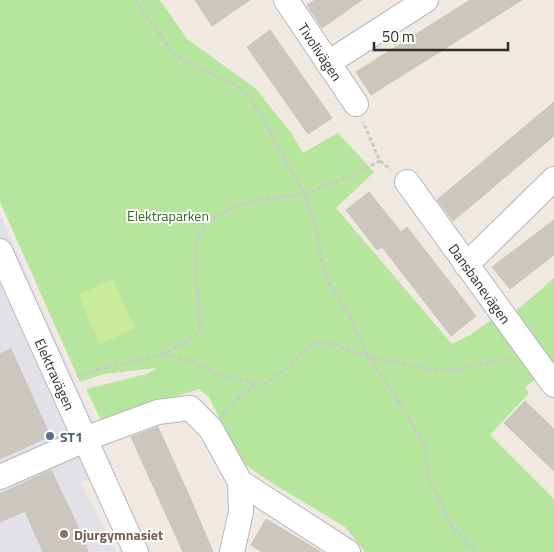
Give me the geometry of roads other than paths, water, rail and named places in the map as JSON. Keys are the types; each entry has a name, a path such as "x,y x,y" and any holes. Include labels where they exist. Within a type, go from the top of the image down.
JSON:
{"street":[{"name":"Tivolivägen","path":"286,0 356,104"},
{"path":"328,63 426,0"},
{"path":"466,265 554,179"},
{"name":"Dansbanevägen","path":"407,182 554,385"},
{"name":"Elektravägen","path":"0,251 136,552"},
{"path":"0,476 158,412 190,408 212,429 240,482 241,512 232,552"},
{"path":"240,482 348,552"}],"place":[{"name":"ST1","path":"50,436"},
{"name":"Djurgymnasiet","path":"64,534"}],"park label":[{"name":"Elektraparken","path":"168,215"}]}
